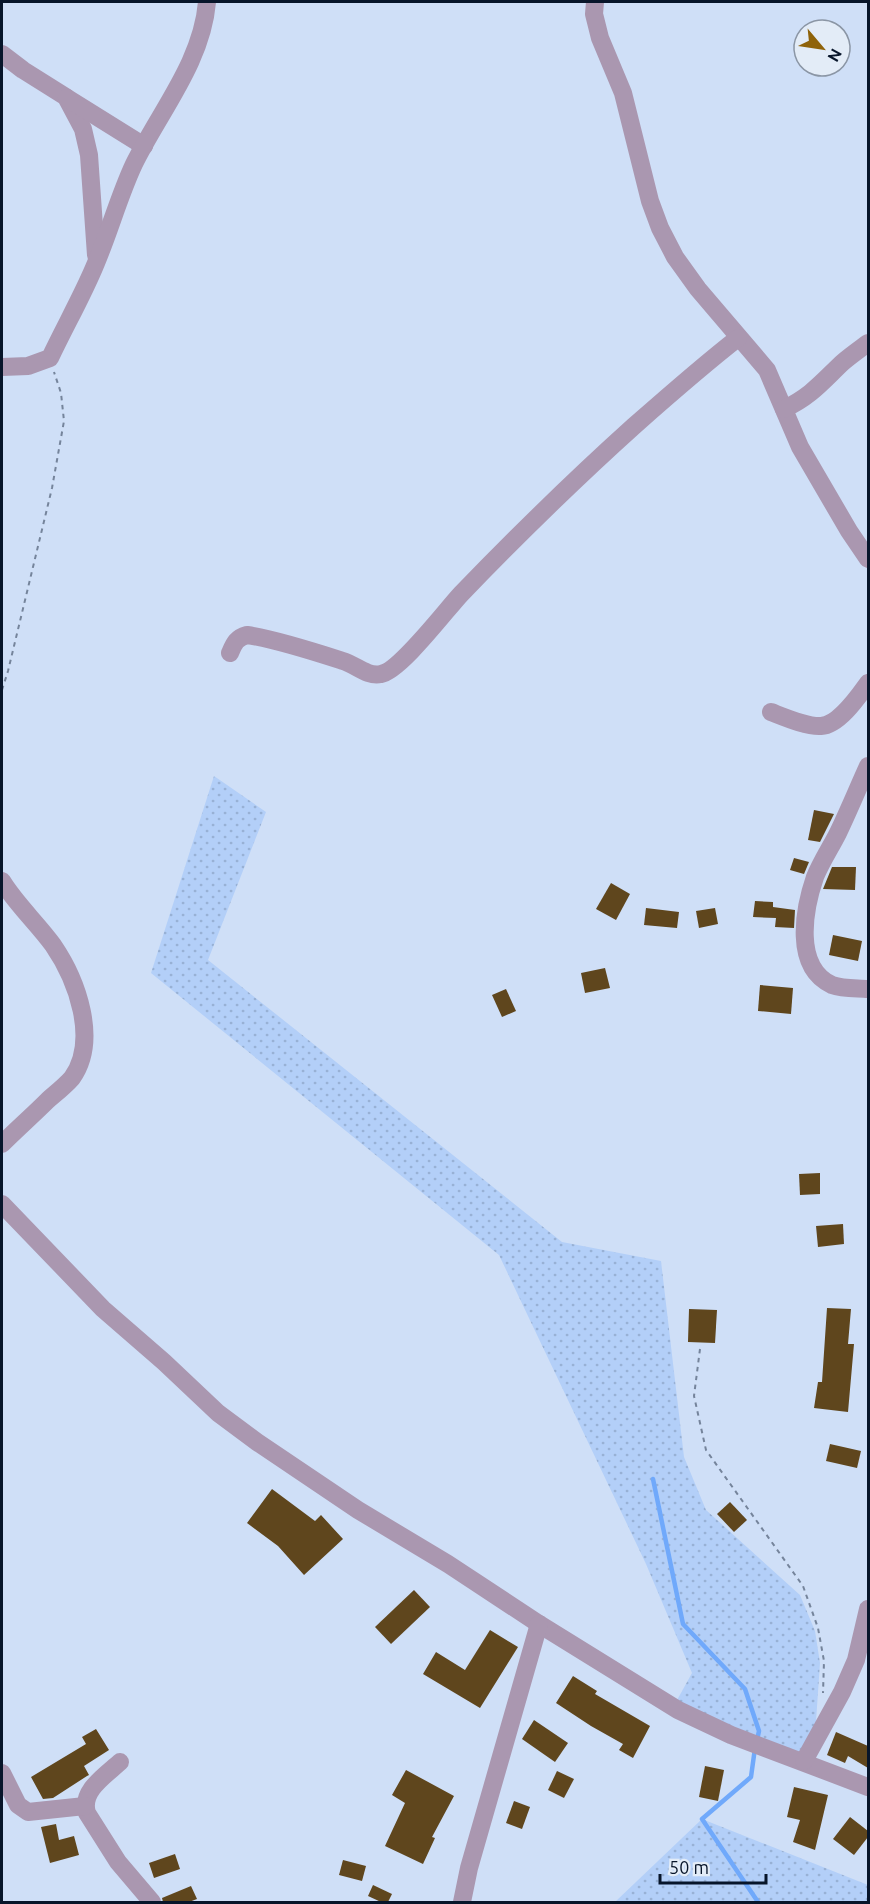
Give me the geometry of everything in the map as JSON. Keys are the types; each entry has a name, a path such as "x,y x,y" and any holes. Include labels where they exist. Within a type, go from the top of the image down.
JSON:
{"street":[{"path":"2,367 28,366 50,358 96,263 119,197 144,146 182,79 200,38 207,2"},
{"path":"595,2 594,14 600,38 623,93 650,201 660,228 675,257 699,289 767,370 800,447 868,559"},
{"path":"2,54 23,70 144,146"},
{"path":"66,97 83,129 89,155 96,263"},
{"path":"230,653 235,642 247,635 346,662 370,674 377,675 387,672 413,648 517,536 567,488 706,363 738,338"},
{"path":"783,409 812,393 868,343"},
{"path":"771,712 823,726 840,717 868,683"},
{"path":"868,766 815,878 807,913 805,937 810,963 823,979 840,987 868,988"},
{"path":"2,881 8,892 53,946 66,967 82,1014 84,1044 81,1060 71,1079 2,1144"},
{"path":"2,1204 103,1309 218,1413 358,1510 448,1564 539,1624 678,1710 731,1735 868,1787"},
{"path":"804,1761 842,1692 856,1660 868,1609"},
{"path":"462,1902 469,1868 539,1624"},
{"path":"120,1762 89,1791 85,1806 87,1813 118,1862 152,1902"},
{"path":"2,1773 18,1805 28,1812 85,1806"}],"path":[{"path":"2,690 52,488 64,421 61,393 50,358"},
{"path":"700,1349 694,1396 706,1450 803,1586 818,1628 824,1661 823,1695"}],"shaded area":[{"path":"214,776 266,812 208,960 562,1242 661,1261 684,1457 706,1510 800,1595 815,1631 820,1663 815,1736 801,1763 671,1711 692,1673 646,1564 499,1255 151,973"},
{"path":"702,1819 868,1885 868,1902 615,1902"}],"building":[{"path":"814,810 834,814 820,842 808,840"},
{"path":"794,858 809,862 804,874 790,870"},
{"path":"832,867 856,867 855,890 823,889"},
{"path":"611,883 630,894 616,920 596,909"},
{"path":"755,901 773,902 773,907 795,910 794,928 775,927 776,918 753,917"},
{"path":"646,908 679,912 677,928 644,925"},
{"path":"715,908 718,924 699,928 696,911"},
{"path":"833,935 862,941 858,961 829,955"},
{"path":"605,968 610,988 585,993 581,973"},
{"path":"760,985 793,988 791,1014 758,1011"},
{"path":"506,989 516,1011 502,1017 492,995"},
{"path":"820,1173 820,1194 800,1195 799,1174"},
{"path":"843,1224 844,1244 818,1247 816,1226"},
{"path":"827,1308 851,1309 848,1344 854,1344 848,1412 814,1408 818,1382 822,1382"},
{"path":"689,1309 717,1310 715,1343 688,1342"},
{"path":"830,1444 861,1451 857,1468 826,1461"},
{"path":"272,1489 315,1521 321,1515 343,1539 304,1575 278,1546 247,1523"},
{"path":"730,1502 747,1520 734,1532 717,1514"},
{"path":"414,1590 430,1607 391,1644 375,1627"},
{"path":"490,1630 518,1647 480,1708 423,1674 436,1652 465,1670"},
{"path":"573,1676 597,1691 595,1694 650,1726 633,1758 619,1750 623,1744 556,1703"},
{"path":"534,1720 568,1743 555,1762 522,1739"},
{"path":"96,1729 109,1750 84,1766 89,1775 53,1798 43,1799 31,1777 86,1744 82,1737"},
{"path":"836,1732 868,1746 868,1768 848,1756 845,1763 827,1755"},
{"path":"705,1766 724,1770 718,1801 699,1797"},
{"path":"406,1770 454,1796 432,1837 435,1838 423,1864 385,1846 405,1803 392,1795"},
{"path":"557,1771 574,1779 564,1798 548,1790"},
{"path":"794,1787 828,1795 815,1850 793,1842 800,1820 787,1817"},
{"path":"514,1801 530,1807 522,1829 506,1823"},
{"path":"850,1817 868,1831 868,1837 854,1855 833,1839"},
{"path":"56,1824 59,1840 74,1836 79,1855 50,1863 41,1827"},
{"path":"175,1854 180,1869 154,1878 149,1863"},
{"path":"343,1860 366,1866 362,1881 339,1875"},
{"path":"373,1885 392,1894 388,1902 381,1902 368,1896"},
{"path":"191,1886 197,1899 189,1902 163,1902 162,1898"}],"waterway":[{"path":"653,1479 683,1624 745,1689 759,1731 757,1740"},
{"path":"755,1748 751,1777 702,1819 758,1902"}]}
